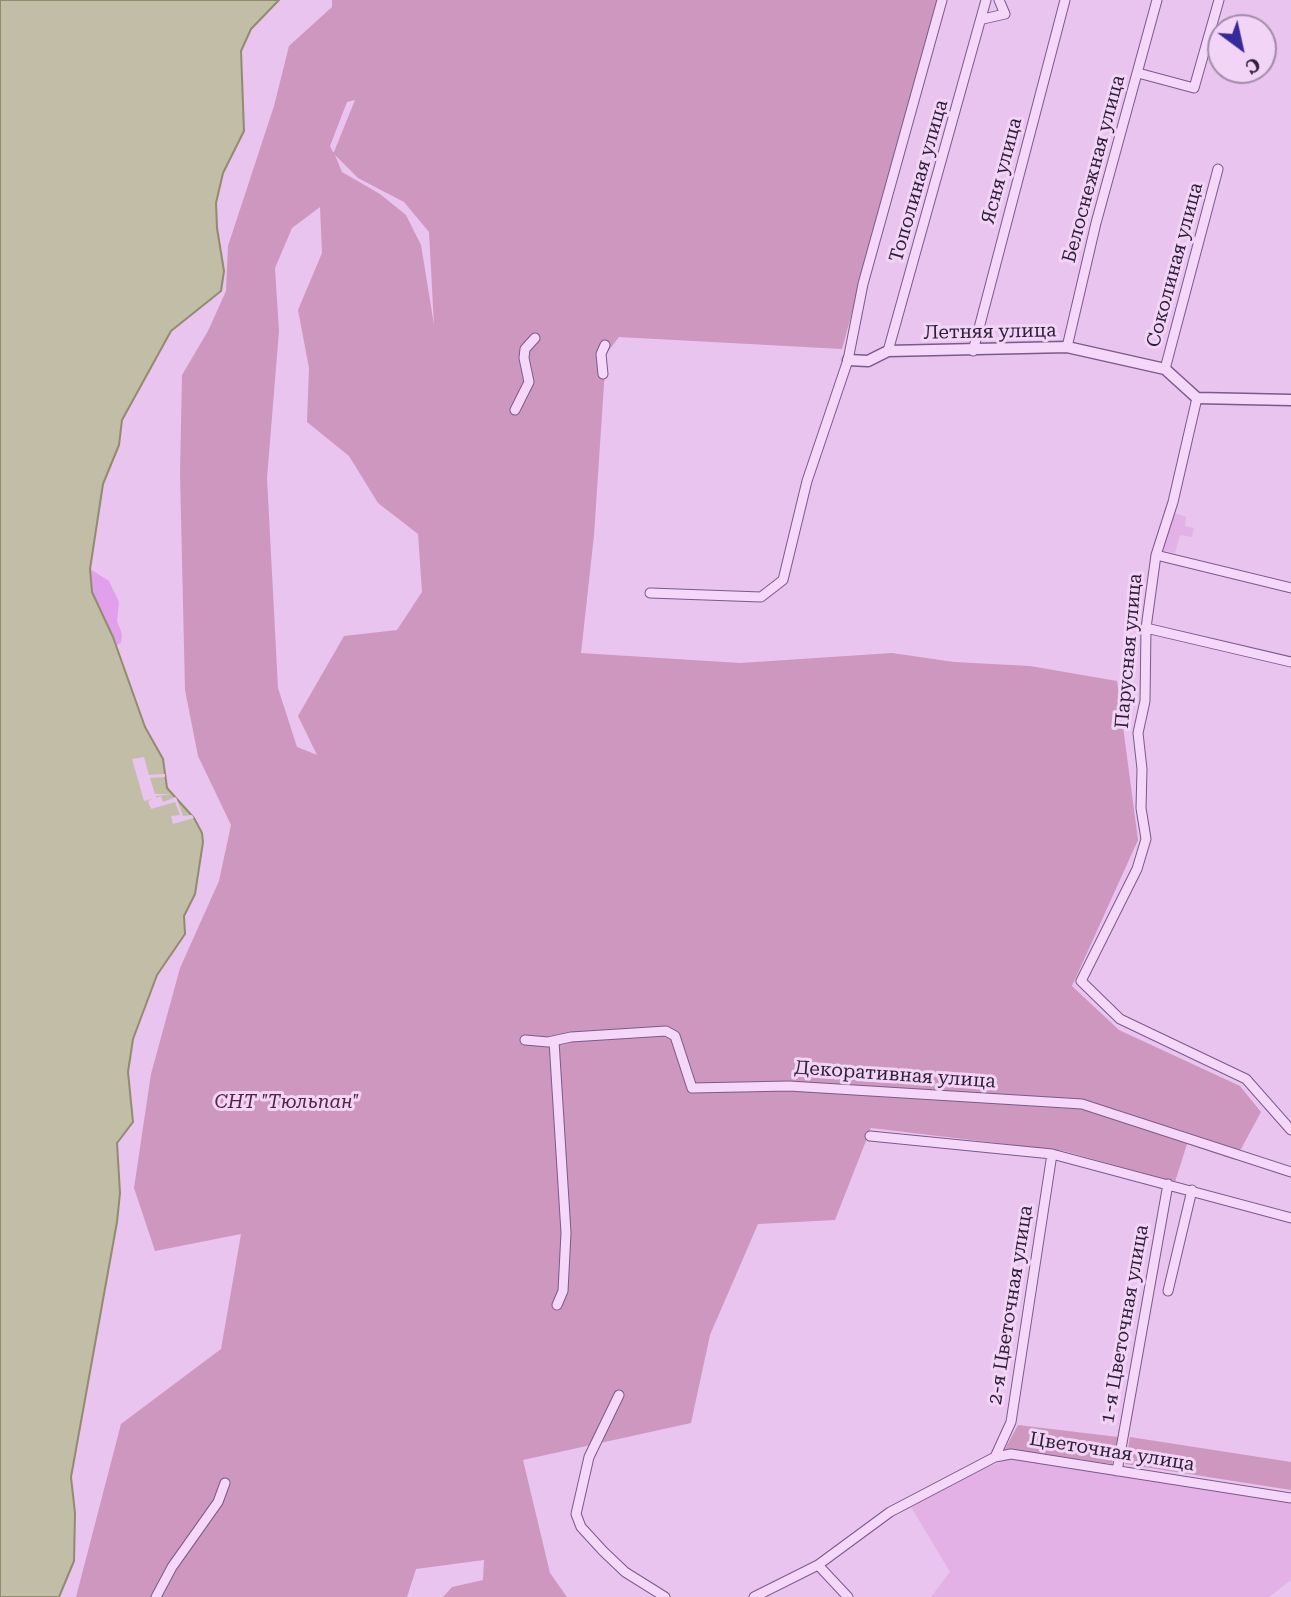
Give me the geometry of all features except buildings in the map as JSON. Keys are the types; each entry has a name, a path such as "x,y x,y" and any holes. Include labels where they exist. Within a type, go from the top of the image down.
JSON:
{"street":[{"path":"650,593 761,597 783,580 807,481 848,360 863,284 942,0"},
{"name":"Тополиная улица","path":"888,351 983,19 986,0"},
{"path":"983,19 1005,14 999,0"},
{"name":"Ясня улица","path":"973,351 1065,0"},
{"name":"Белоснежная улица","path":"1067,348 1096,223 1157,0"},
{"path":"1138,74 1194,88 1219,0"},
{"name":"Соколиная улица","path":"1165,369 1218,169"},
{"path":"514,410 529,382 525,349 535,338"},
{"path":"603,374 601,354 604,345"},
{"name":"Летняя улица","path":"848,360 868,361 888,351 1067,348 1165,369"},
{"path":"1165,369 1197,398 1291,400"},
{"name":"Парусная улица","path":"1197,398 1173,502 1156,555 1146,628 1145,701 1138,733 1143,769 1141,808 1146,839 1137,869 1081,981 1120,1019 1246,1079 1291,1130"},
{"path":"1156,555 1291,588"},
{"path":"1146,628 1291,662"},
{"name":"Декоративная улица","path":"525,1040 554,1041 666,1031 675,1036 692,1088 789,1086 1082,1104 1291,1172"},
{"path":"554,1041 566,1233 563,1291 557,1305"},
{"path":"870,1136 1052,1154 1291,1218"},
{"name":"2-я Цветочная улица","path":"995,1457 1011,1422 1052,1154"},
{"name":"1-я Цветочная улица","path":"1117,1471 1168,1184"},
{"path":"1168,1291 1192,1190"},
{"path":"619,1395 589,1457 576,1514 581,1527 625,1572 665,1597"},
{"name":"Цветочная улица","path":"754,1597 818,1565 890,1512 995,1457 1011,1454 1291,1498"},
{"path":"156,1597 172,1567 218,1503 225,1482"},
{"path":"818,1565 848,1597"}],"shaded area":[{"path":"0,0 279,0 251,29 241,51 244,131 223,173 216,203 224,271 221,291 171,331 122,420 119,445 103,484 90,569 92,592 113,637 145,727 163,759 167,788 194,818 202,833 203,842 195,894 184,916 185,934 157,975 133,1039 128,1072 133,1122 117,1143 120,1193 117,1222 71,1477 75,1513 74,1561 59,1597 0,1597"},
{"path":"1172,512 1186,517 1185,526 1194,528 1192,537 1180,535 1175,553 1161,550"},
{"path":"1012,1458 1291,1503 1291,1580 1269,1597 931,1597 950,1572 911,1507 990,1466"}],"green space":[{"name":"СНТ \"Тюльпан\"","path":"332,0 937,0 842,349 619,337 606,354 594,535 581,653 740,663 892,653 954,662 1030,666 1117,681 1138,840 1072,986 1119,1030 1240,1086 1261,1112 1235,1160 1187,1144 1175,1182 1064,1151 871,1128 835,1220 758,1224 710,1335 691,1423 523,1460 550,1573 567,1597 443,1597 452,1587 483,1580 484,1560 416,1569 407,1597 76,1597 121,1424 221,1349 241,1234 155,1251 134,1188 151,1074 180,968 219,881 231,825 198,756 185,690 180,474 182,375 208,331 226,291 228,246 274,106 289,46 332,7","holes":["355,100 334,152 333,152 330,146 347,102","335,155 358,178 404,202 429,232 434,325 421,245 406,215 380,194 342,172","320,207 322,253 298,310 309,368 307,422 349,456 378,503 418,534 422,592 397,630 344,636 298,716 317,755 297,747 278,688 267,478 279,331 275,268 292,228"]},
{"path":"1018,1425 1118,1437 1112,1464 1005,1449"},
{"path":"1130,1437 1291,1462 1291,1490 1125,1464"}],"sand":[{"path":"90,569 109,581 119,602 117,621 122,634 121,643 115,646 92,592"}],"pier":[{"path":"144,757 149,775 165,774 165,777 150,778 155,794 172,794 156,796 156,798 161,796 163,802 176,797 183,816 192,815 194,818 173,824 171,816 180,815 175,802 151,809 148,801 153,799 144,801 132,759"}]}
